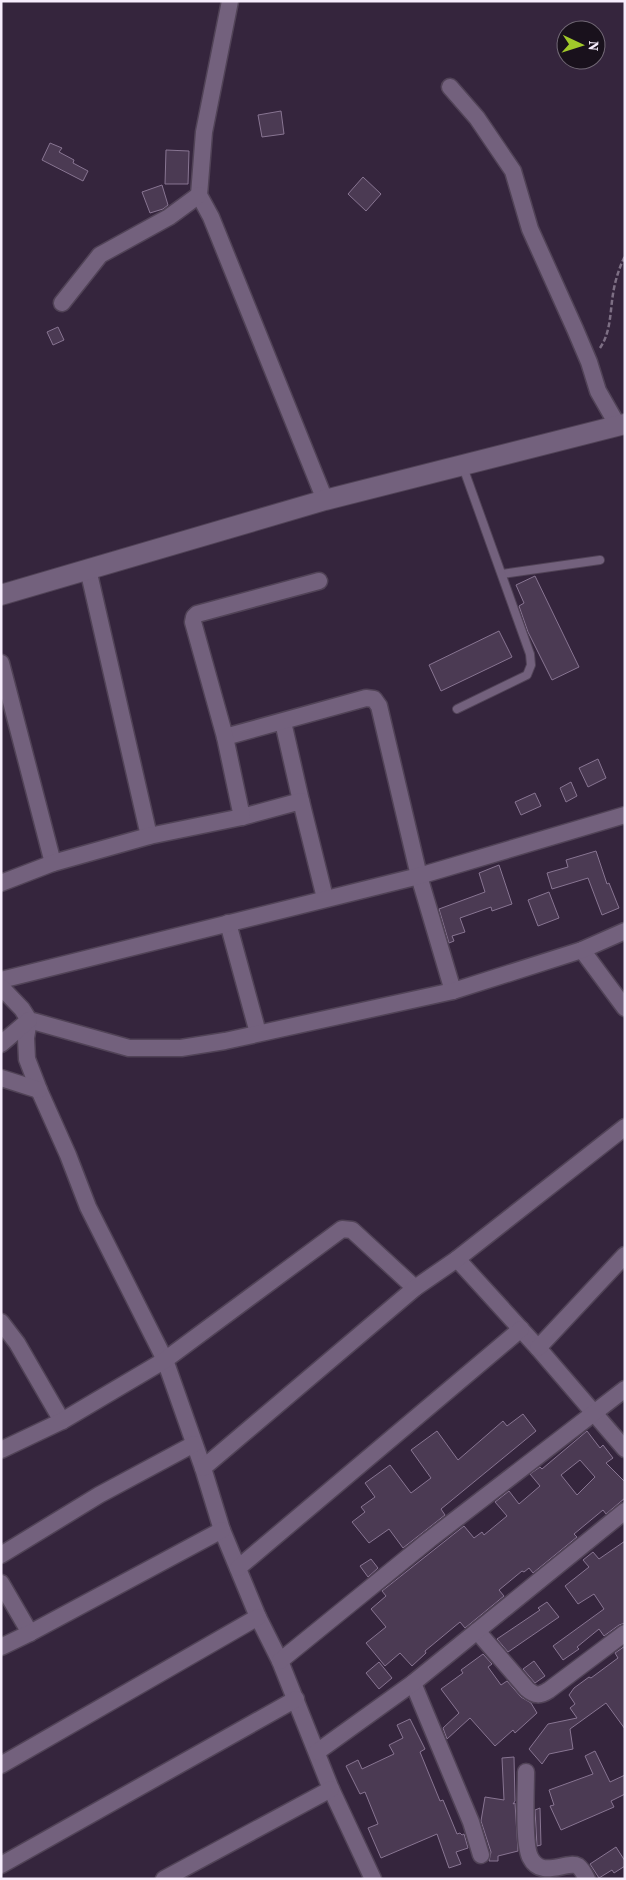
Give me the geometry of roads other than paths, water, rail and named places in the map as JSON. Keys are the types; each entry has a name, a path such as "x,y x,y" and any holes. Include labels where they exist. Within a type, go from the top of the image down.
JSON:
{"street":[{"path":"230,1 204,132 199,195 211,217 325,500"},
{"path":"1,595 325,500 621,425 598,391 589,362 530,229 513,171 477,118 450,87"},
{"path":"62,303 100,255 169,217 199,195"},
{"path":"88,569 149,836"},
{"path":"242,818 225,737 193,622 194,617 197,614 319,581"},
{"path":"1,663 53,862"},
{"path":"225,737 366,698 374,699 379,706 419,876 453,991"},
{"path":"283,722 325,898"},
{"path":"1,883 53,862 149,836 242,818 301,801"},
{"path":"1,980 419,876 625,815"},
{"path":"228,923 258,1034"},
{"path":"1,987 22,1009 29,1020 129,1048 182,1048 258,1034 453,991 582,950 625,931"},
{"path":"582,950 625,1008"},
{"path":"1,1044 29,1020"},
{"path":"29,1020 26,1038 27,1059 39,1090 68,1155 88,1207 165,1360 203,1468 222,1530 258,1617 296,1699 330,1789 373,1879"},
{"path":"1,1078 39,1090"},
{"path":"203,1468 415,1288 457,1259 625,1127"},
{"path":"1,1450 62,1421 165,1360 342,1229 352,1230 415,1288"},
{"path":"538,1348 625,1255"},
{"path":"457,1259 538,1348 625,1449"},
{"path":"1,1322 17,1343 62,1421"},
{"path":"238,1568 521,1329"},
{"path":"280,1661 429,1540 625,1389"},
{"path":"2,1550 194,1444"},
{"path":"317,1752 413,1683 625,1511"},
{"path":"1,1647 222,1530"},
{"path":"1,1583 30,1633"},
{"path":"1,1765 258,1617"},
{"path":"477,1630 527,1689 532,1694 537,1695 541,1695 549,1690 625,1633"},
{"path":"413,1683 471,1822 482,1856"},
{"path":"1,1866 296,1699"},
{"path":"526,1772 527,1848 532,1862 544,1869 553,1870 575,1865 579,1867 587,1879"},
{"path":"164,1879 330,1789"}],"lane":[{"path":"457,709 527,675 531,666 530,654 463,465"},
{"path":"502,574 600,560"}]}
